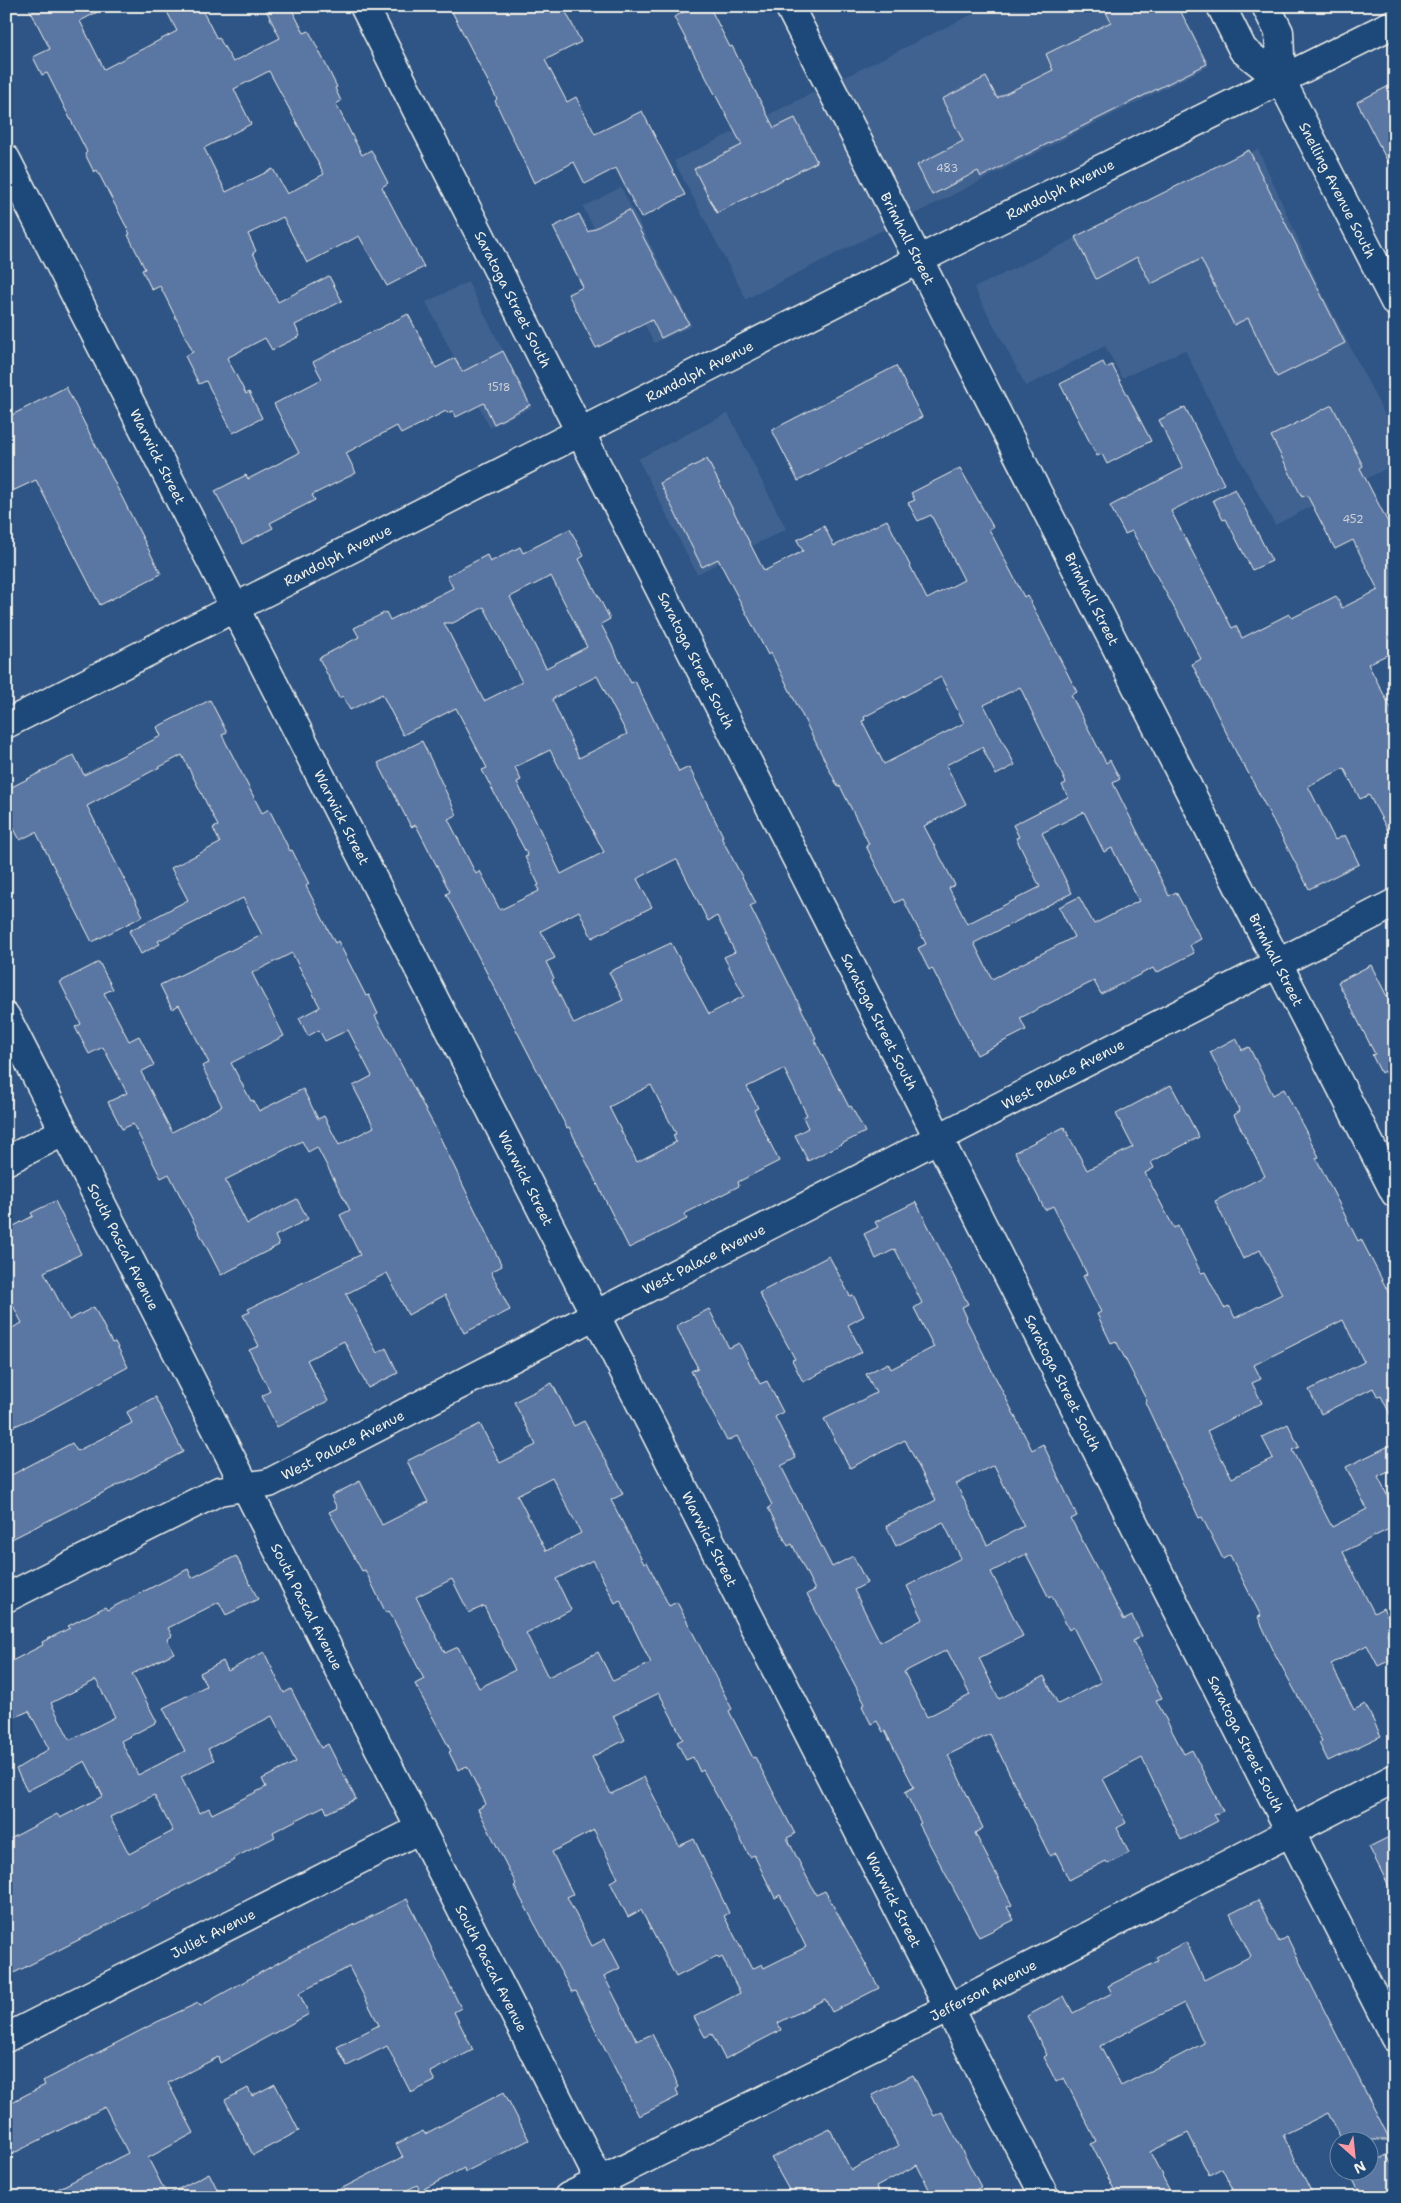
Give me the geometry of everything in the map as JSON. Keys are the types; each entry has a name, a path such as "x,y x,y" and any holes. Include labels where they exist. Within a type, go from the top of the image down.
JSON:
{"street":[{"name":"Saratoga Street South","path":"364,6 1395,2038"},
{"name":"Brimhall Street","path":"789,6 1395,1194"},
{"name":"Snelling Avenue South","path":"1221,6 1243,50 1281,80 1395,302"},
{"name":"Snelling Avenue South","path":"1266,6 1279,32 1281,80"},
{"name":"Randolph Avenue","path":"6,724 919,260 1395,23"},
{"name":"Warwick Street","path":"6,159 236,606 1045,2197"},
{"name":"West Palace Avenue","path":"6,1598 219,1490 270,1483 1395,903"},
{"name":"South Pascal Avenue","path":"6,1017 604,2189"},
{"path":"6,1161 64,1132"},
{"name":"Jefferson Avenue","path":"568,2197 604,2189 949,2008 1395,1778"},
{"name":"Juliet Avenue","path":"6,2038 420,1829"}],"shaded area":[{"path":"989,6 1179,6 1209,66 746,299 674,161"},
{"path":"1258,149 1317,282 1395,435 1395,464 1275,525 1215,412 1185,350 1122,378 1105,346 1026,386 974,288"},
{"path":"621,187 692,326 654,343 583,207"},
{"path":"468,282 532,407 490,428 426,302"},
{"path":"728,413 786,529 697,574 638,459"}],"building":[{"path":"28,6 109,6 80,21 104,69 177,31 164,6 200,6 217,39 219,38 233,62 280,38 264,6 290,6 304,33 309,31 337,87 335,88 341,101 336,104 362,155 371,150 388,183 382,187 424,267 387,286 359,236 307,263 283,217 248,234 256,251 253,253 278,302 329,276 342,301 295,325 300,336 272,350 265,338 227,358 246,394 249,392 262,418 233,433 206,381 199,384 185,356 193,352 160,286 152,290 142,270 145,269 128,235 130,234 97,170 94,172 85,154 87,152 47,73 42,75 33,57 50,49","holes":["269,71 324,174 287,194 273,169 226,192 204,148 251,124 234,89"]},
{"path":"449,6 563,6 581,42 545,60 567,102 576,97 595,134 642,111 685,195 641,218 616,168 585,184 574,162 534,183 495,101 497,99"},
{"path":"695,6 709,6 774,128 795,118 817,162 717,213 694,169 742,145 674,17"},
{"path":"1103,6 1178,6 1207,64 981,177 978,171 932,195 917,165 963,141 942,99 986,77 997,98 1053,70 1046,54 1111,22"},
{"path":"1395,83 1395,176 1357,102"},
{"path":"1249,150 1345,343 1277,377 1248,318 1234,325 1201,259 1151,284 1137,257 1096,279 1075,237"},
{"path":"629,210 689,324 661,338 652,320 596,348 568,294 583,287 553,227 579,214 588,232"},
{"path":"408,314 436,368 455,358 462,372 503,351 530,405 494,424 484,403 456,417 453,411 447,413 446,411 401,434 397,426 346,453 356,473 312,495 315,500 270,523 273,528 242,544 215,491 246,475 248,479 299,453 274,404 322,379 313,362"},
{"path":"1103,362 1106,368 1112,365 1151,441 1107,464 1102,454 1097,456 1060,384"},
{"path":"896,366 922,417 798,481 772,430"},
{"path":"66,387 161,574 100,605 36,480 6,494 6,418"},
{"path":"1332,405 1363,466 1360,468 1395,536 1395,651 1368,664 1395,716 1395,844 1369,795 1360,799 1344,768 1308,786 1335,840 1345,835 1359,864 1309,889 1242,764 1192,664 1201,659 1183,624 1132,531 1125,534 1110,506 1183,468 1159,420 1185,407 1224,484 1171,511 1232,628 1236,626 1242,638 1289,614 1292,618 1336,596 1342,608 1378,590 1353,540 1335,549 1307,495 1302,497 1271,436"},
{"path":"707,459 764,571 803,551 797,540 824,526 834,546 887,520 927,599 964,580 931,515 918,521 908,503 915,500 911,493 960,468 993,527 989,529 1024,597 1027,595 1077,692 1071,695 1106,763 1110,760 1120,779 1113,783 1169,896 1176,892 1201,939 1190,945 1194,953 1156,973 1153,968 1101,994 1094,981 1020,1018 1026,1030 977,1055 932,968 929,970 918,948 926,944 903,899 895,903 866,846 869,844 840,786 838,787 771,653 768,655 718,559 702,567 660,483","holes":["941,677 964,723 884,764 862,721 865,720 864,717","1020,687 1066,783 1062,785 1068,797 1013,825 1019,837 1016,838 1040,887 967,924 949,888 955,885 924,826 966,804 946,765 982,747 996,775 1015,765 984,705","1084,812 1104,852 1112,848 1139,901 1094,924 1079,897 1059,907 1074,937 992,979 974,943 1072,893 1042,833"]},
{"path":"1235,489 1272,561 1252,570 1226,519 1223,520 1213,500"},
{"path":"570,529 584,556 579,559 610,619 601,624 631,683 635,681 679,772 689,767 723,836 721,837 756,903 750,906 816,1038 814,1039 849,1107 851,1106 865,1132 808,1161 795,1135 808,1128 803,1117 807,1115 784,1069 747,1087 758,1108 754,1110 779,1161 738,1182 739,1186 684,1214 687,1219 629,1248 569,1127 567,1128 446,894 450,892 416,825 411,827 378,763 422,741 457,815 448,819 476,874 480,871 500,910 539,891 537,886 539,885 525,857 528,856 482,770 487,768 456,708 403,735 382,694 350,710 343,696 339,698 319,658 359,637 354,628 386,612 390,620 453,588 447,576 487,555 490,562 520,547 523,553","holes":["551,576 587,647 546,668 510,597","484,607 522,682 484,701 444,623 453,623","597,676 627,734 579,758 552,699","550,750 604,852 561,874 517,782 521,780 515,767","677,860 708,921 717,916 735,952 724,957 744,996 709,1014 671,943 609,972 623,1000 574,1024 552,980 554,978 546,962 555,958 541,931 579,911 592,938 652,907 637,879","651,1085 676,1134 673,1135 676,1142 637,1162 609,1107"]},
{"path":"210,700 227,733 222,735 262,813 269,809 290,851 292,850 309,884 306,886 335,943 338,941 366,996 369,995 378,1014 375,1016 436,1129 502,1266 491,1272 510,1310 464,1333 445,1295 408,1315 387,1273 346,1294 377,1353 386,1348 398,1373 368,1388 344,1341 307,1360 328,1401 277,1427 262,1396 270,1391 249,1350 259,1346 243,1315 250,1312 248,1309 360,1255 340,1215 350,1210 317,1147 308,1152 302,1141 225,1180 247,1224 297,1199 308,1219 275,1236 279,1245 221,1275 169,1174 161,1178 133,1124 122,1129 108,1102 127,1093 103,1047 89,1054 75,1027 81,1024 60,982 99,962 113,989 104,993 129,1041 139,1036 154,1065 141,1072 172,1132 222,1106 202,1066 209,1063 179,1005 172,1009 160,985 262,935 243,898 158,941 160,944 141,954 129,931 188,900 171,868 220,843 213,828 218,826 182,755 87,806 143,916 92,942 36,832 20,840 6,814 6,790 74,755 84,775 161,736 157,727","holes":["292,953 320,1007 299,1018 308,1036 319,1030 325,1041 348,1030 372,1076 353,1086 374,1127 339,1145 324,1116 318,1119 303,1089 259,1111 253,1100 251,1101 231,1063 284,1036 252,973"]},
{"path":"1371,965 1395,1012 1395,1092 1384,1071 1381,1073 1372,1055 1375,1054 1338,982"},
{"path":"1236,1038 1242,1050 1249,1047 1273,1095 1284,1089 1319,1157 1316,1158 1358,1241 1361,1239 1395,1305 1395,1424 1381,1396 1378,1397 1373,1388 1321,1414 1309,1390 1364,1362 1343,1320 1254,1365 1261,1379 1252,1383 1262,1403 1207,1431 1232,1478 1273,1458 1262,1437 1288,1424 1299,1447 1292,1450 1332,1527 1367,1509 1346,1467 1395,1443 1395,1469 1378,1477 1395,1511 1395,1526 1343,1552 1374,1613 1383,1608 1395,1630 1387,1633 1395,1648 1395,1658 1378,1666 1367,1645 1331,1664 1354,1710 1365,1704 1381,1736 1328,1761 1319,1743 1322,1741 1275,1654 1258,1617 1261,1616 1230,1555 1223,1559 1202,1517 1199,1518 1145,1402 1147,1401 1116,1341 1111,1343 1097,1314 1101,1312 1083,1276 1087,1274 1053,1206 1045,1210 1015,1152 1064,1127 1087,1170 1133,1147 1116,1114 1171,1085 1199,1137 1151,1162 1154,1168 1145,1173 1174,1228 1178,1226 1201,1273 1205,1272 1224,1308 1229,1306 1235,1318 1282,1294 1260,1250 1243,1259 1215,1201 1265,1176 1234,1115 1240,1111 1210,1052"},
{"path":"55,1201 81,1254 44,1272 69,1320 94,1307 112,1343 115,1342 128,1367 44,1413 6,1430 6,1331 22,1323 6,1292 6,1230 33,1216 31,1213"},
{"path":"916,1202 968,1304 962,1307 966,1319 1032,1450 1043,1444 1077,1516 1071,1519 1124,1620 1132,1616 1142,1636 1133,1641 1162,1698 1156,1700 1184,1754 1192,1750 1223,1811 1214,1815 1218,1821 1181,1840 1142,1758 1103,1779 1126,1823 1117,1828 1129,1853 1108,1864 1106,1861 1069,1880 1056,1853 1050,1856 990,1734 948,1755 983,1828 975,1833 1012,1905 1007,1907 1014,1920 979,1937 919,1824 921,1823 905,1792 914,1787 885,1731 883,1732 877,1721 871,1724 862,1706 865,1704 807,1594 815,1590 792,1544 788,1546 768,1508 772,1505 737,1436 727,1441 691,1371 698,1368 676,1326 709,1309 729,1348 739,1343 760,1384 767,1381 783,1412 775,1417 796,1458 781,1466 832,1567 853,1556 867,1583 854,1590 880,1642 923,1619 907,1586 961,1558 943,1522 896,1546 886,1526 936,1500 905,1440 850,1468 824,1419 876,1393 866,1374 888,1363 891,1369 934,1347 914,1308 922,1303 895,1249 876,1259 864,1234 878,1227 875,1222","holes":["994,1465 1024,1526 987,1545 956,1484","1026,1554 1049,1598 1052,1596 1069,1630 1073,1627 1101,1682 1058,1704 1044,1676 999,1699 979,1658 1023,1636 991,1572","947,1650 970,1695 927,1717 904,1672"]},
{"path":"829,1256 850,1296 853,1295 864,1316 848,1325 862,1352 803,1382 792,1360 795,1359 759,1293"},
{"path":"552,1383 574,1426 584,1421 623,1494 611,1500 644,1564 647,1562 669,1606 677,1602 732,1709 729,1711 795,1834 787,1838 816,1895 825,1891 879,1988 832,2012 825,1999 778,2023 781,2030 725,2059 712,2034 705,2037 694,2017 740,1993 722,1957 719,1959 717,1956 676,1977 641,1910 628,1917 610,1882 618,1878 594,1830 552,1852 573,1894 567,1897 592,1946 605,1939 620,1968 604,1976 637,2041 652,2034 679,2087 676,2089 679,2096 639,2116 576,1991 572,1992 514,1886 516,1884 478,1809 486,1804 467,1766 458,1770 449,1752 451,1751 415,1684 424,1679 389,1611 386,1613 365,1570 362,1571 329,1512 337,1508 331,1496 360,1481 382,1525 428,1502 407,1461 480,1424 500,1463 536,1445 514,1402","holes":["552,1477 581,1533 546,1551 517,1495","593,1560 615,1603 620,1600 651,1663 613,1681 598,1652 548,1677 526,1633 571,1610 556,1579","452,1579 469,1613 484,1606 515,1670 479,1688 458,1647 445,1653 416,1597","659,1693 683,1739 677,1742 686,1760 693,1757 700,1772 703,1770 750,1857 754,1855 775,1898 780,1895 806,1947 764,1968 762,1964 752,1969 724,1916 729,1913 694,1839 679,1846 644,1777 611,1794 592,1757 625,1740 613,1716"]},
{"path":"155,1397 183,1452 6,1542 6,1478 72,1443 77,1451 132,1423 127,1412"},
{"path":"236,1556 258,1599 226,1615 219,1602 168,1628 172,1636 167,1639 174,1653 132,1674 157,1722 121,1741 138,1775 185,1751 163,1708 206,1686 200,1673 223,1661 228,1671 264,1652 284,1693 291,1689 321,1748 328,1744 356,1799 327,1813 324,1806 273,1832 275,1837 234,1858 235,1860 6,1977 6,1841 57,1814 60,1818 103,1796 85,1761 27,1791 16,1769 49,1749 29,1711 6,1721 6,1664 43,1645 42,1642 70,1628 68,1626 105,1607 107,1610 188,1569 192,1578","holes":["96,1680 115,1717 70,1740 51,1703","272,1716 296,1762 262,1779 266,1787 212,1814 209,1808 199,1813 181,1777 214,1760 208,1749","154,1795 173,1831 129,1854 110,1817"]},
{"path":"1395,1834 1395,1898 1369,1847"},
{"path":"407,1899 461,2008 454,2012 473,2050 430,2072 435,2081 411,2093 387,2046 347,2066 337,2047 379,2025 349,1967 299,1993 309,2014 220,2063 218,2057 168,2083 194,2133 148,2158 167,2195 209,2173 221,2197 42,2197 128,2153 105,2107 6,2157 6,2105 45,2085 43,2081 157,2022 198,2003 200,2006 294,1954"},
{"path":"1258,1900 1279,1942 1287,1937 1390,2140 1378,2140 1378,2130 1337,2130 1328,2113 1283,2135 1314,2197 1237,2197 1222,2168 1209,2175 1188,2133 1150,2152 1173,2197 1118,2197 1091,2144 1096,2141 1064,2078 1056,2082 1044,2057 1047,2055 1027,2016 1064,1996 1073,2013 1112,1993 1108,1986 1158,1961 1156,1957 1186,1942 1204,1980 1251,1956 1230,1914","holes":["1184,2003 1204,2043 1121,2086 1100,2046"]},
{"path":"913,2075 934,2116 942,2112 981,2187 962,2197 933,2197 917,2165 876,2187 881,2197 793,2197 771,2158 830,2129 851,2170 898,2146 872,2095"},
{"path":"275,2084 299,2131 253,2155 225,2100 248,2088 252,2096"},
{"path":"504,2092 529,2140 465,2172 464,2168 420,2191 417,2185 394,2197 325,2197 403,2157 396,2144 423,2131 425,2134"},
{"path":"1387,2155 1395,2170 1395,2185 1371,2197 1362,2197 1353,2180 1378,2180 1378,2159"}]}
